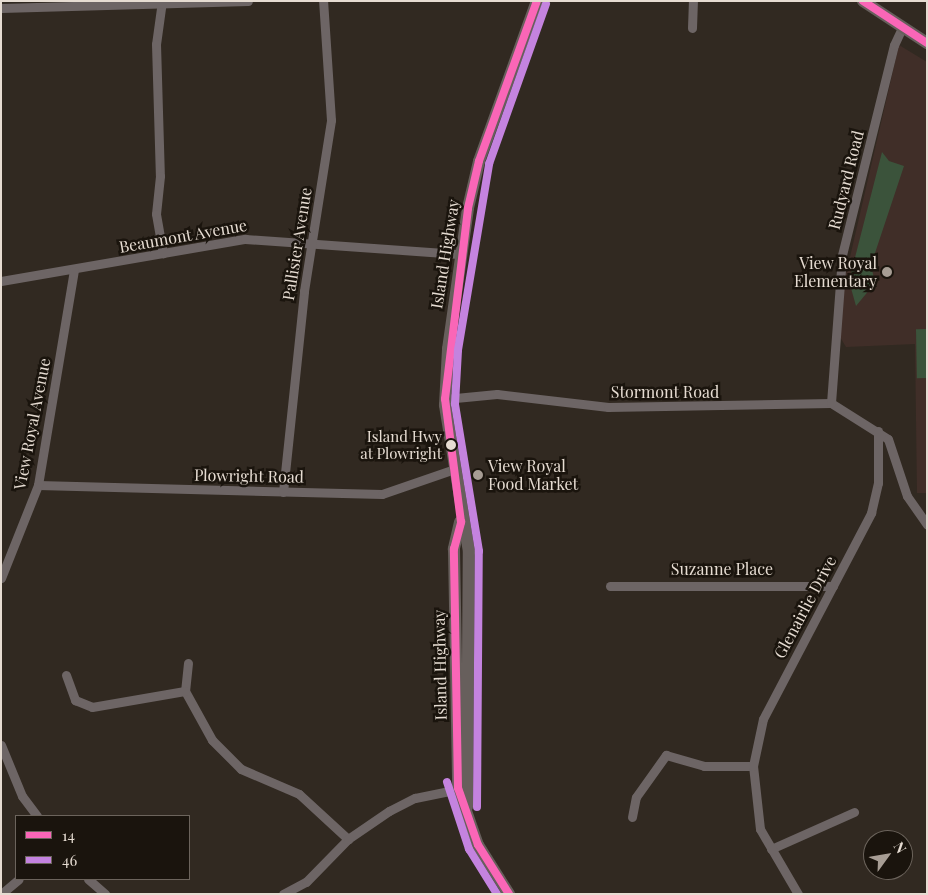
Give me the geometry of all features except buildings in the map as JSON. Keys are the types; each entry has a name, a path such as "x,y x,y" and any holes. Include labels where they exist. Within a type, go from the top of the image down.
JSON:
{"main road":[{"name":"Island Highway","path":"509,894 478,846 464,788 454,549 461,522 445,399 461,254 479,161 537,1"},
{"path":"863,1 927,43"}],"street":[{"path":"1,8 248,1"},
{"name":"Pallisier Avenue","path":"283,492 313,241 332,120 323,1"},
{"path":"692,28 693,1"},
{"path":"162,3 156,44 160,176 156,214 163,254"},
{"name":"Rudyard Road","path":"832,403 842,255 894,45 902,28"},
{"name":"Beaumont Avenue","path":"1,282 74,271 245,239 313,241 461,254"},
{"name":"View Royal Avenue","path":"1,578 38,485 74,271"},
{"name":"Stormont Road","path":"445,399 496,394 608,407 832,403"},
{"path":"832,403 878,431 892,446 907,496 927,525"},
{"name":"Glenairlie Drive","path":"798,894 771,849 755,807 753,766 763,719 833,586 876,499 878,431"},
{"name":"Plowright Road","path":"38,485 382,494 454,469"},
{"name":"Suzanne Place","path":"610,586 833,586"},
{"path":"188,663 185,691 212,740 241,769 299,794 348,839"},
{"path":"66,675 75,700 92,707 185,691"},
{"path":"1,745 22,796 36,815"},
{"path":"632,817 636,797 666,755 704,766 753,766"},
{"path":"283,894 306,882 348,839 408,800 464,788"},
{"path":"771,849 854,812"},
{"path":"1,894 18,880"},
{"path":"89,880 106,894"}],"shaded area":[{"name":"View Royal Elementary","path":"899,45 927,62 927,493 917,493 915,344 846,347 840,337 844,283"}],"green space":[{"path":"882,152 889,161 904,166 871,265 875,283 856,306 849,281"},
{"path":"916,329 926,329 927,378 917,378"}],"transit line":[{"name":"14","path":"509,894 478,845 458,788 454,549 461,522 445,399 468,208 479,161 537,1"},
{"name":"14","path":"863,1 927,43"},
{"name":"46","path":"477,807 479,551 455,404 458,350 489,164 546,4"},
{"name":"46","path":"447,782 469,849 497,894"}],"place":[{"name":"View Royal Elementary","path":"887,272"},
{"name":"Island Hwy at Plowright","path":"451,445"},
{"name":"View Royal Food Market","path":"478,475"}]}
